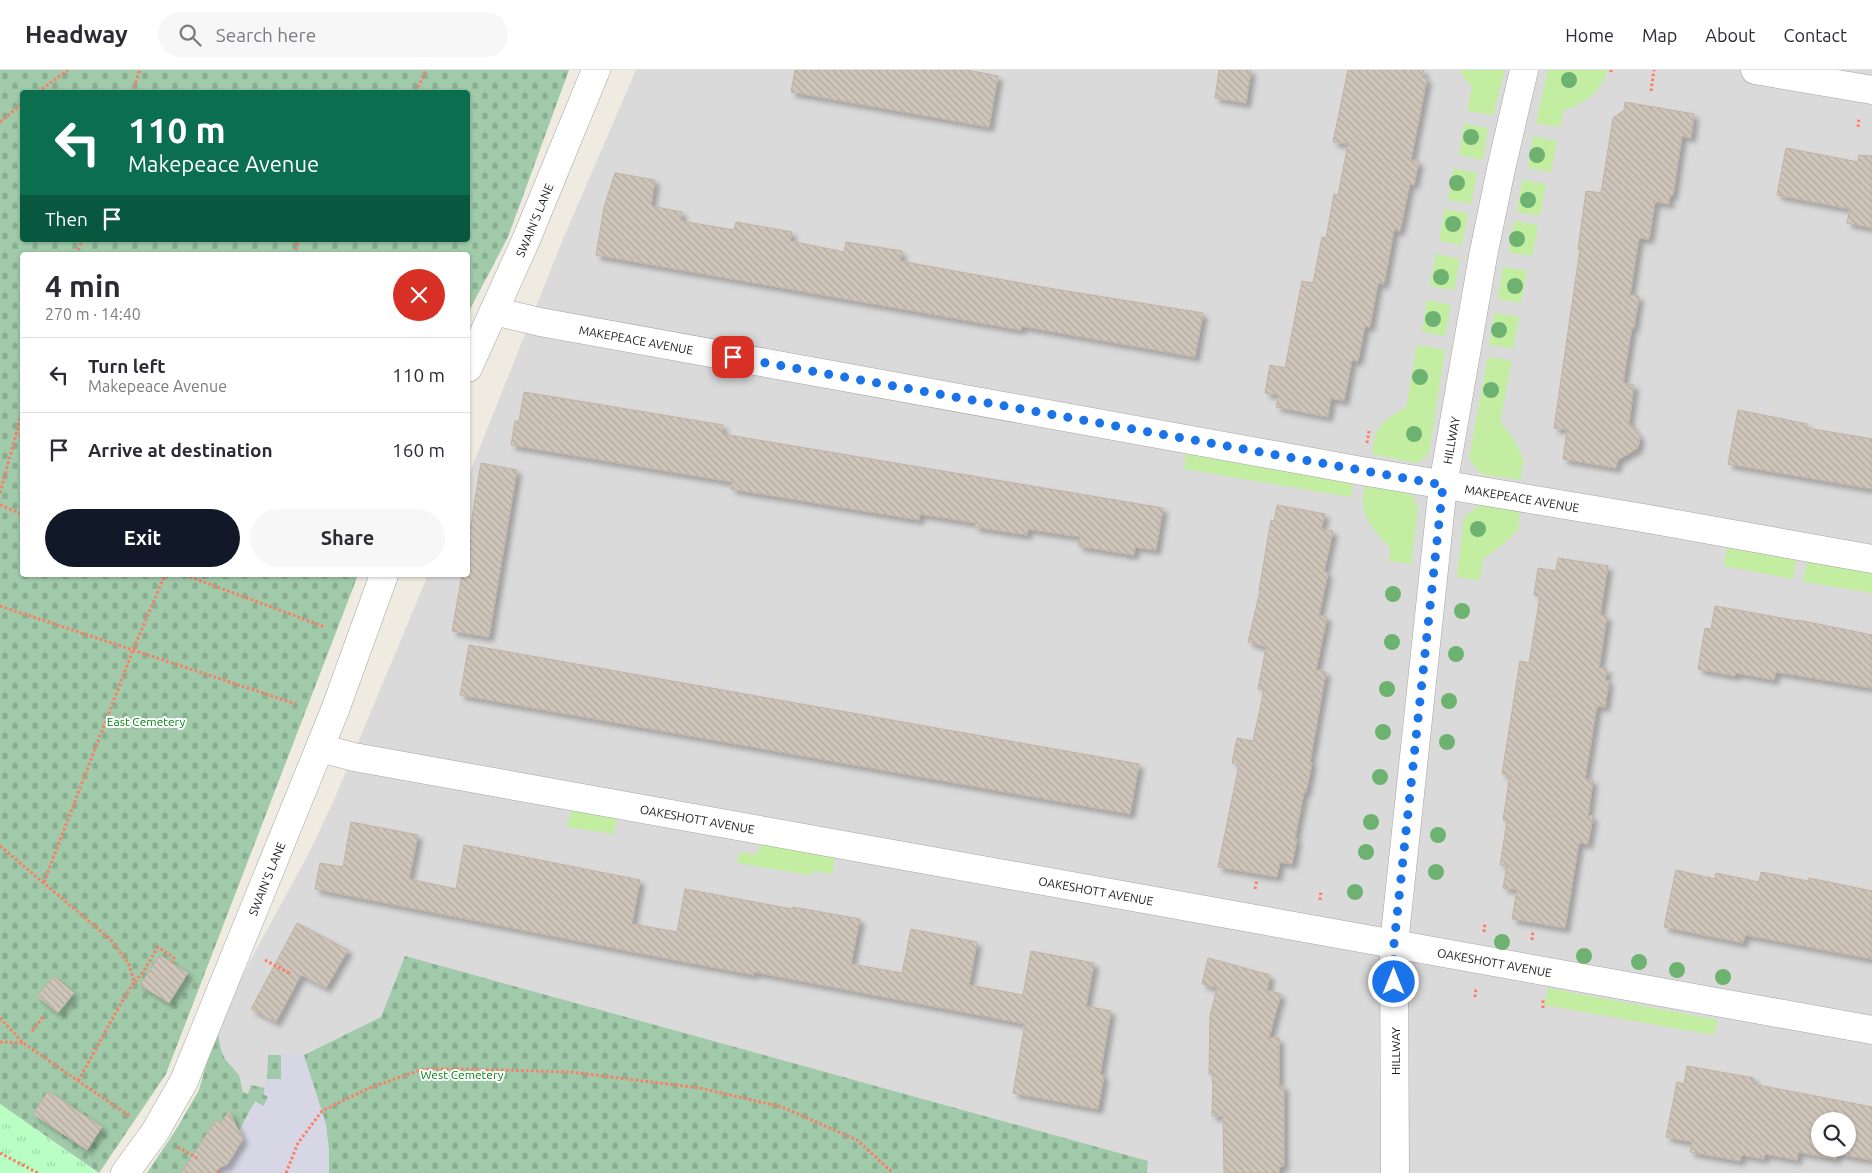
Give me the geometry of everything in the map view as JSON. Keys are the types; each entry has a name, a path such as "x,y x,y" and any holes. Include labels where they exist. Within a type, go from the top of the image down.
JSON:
{"street":[{"name":"SWAIN'S LANE","path":"470,364 530,232 596,70"},
{"name":"HILLWAY","path":"1395,1173 1394,944 1443,485 1483,256 1524,70"},
{"path":"1754,70 1872,90"},
{"name":"MAKEPEACE AVENUE","path":"494,311 559,326 1443,485 1872,559"},
{"name":"SWAIN'S LANE","path":"130,1171 184,1081 263,883 320,748 383,577"},
{"name":"OAKESHOTT AVENUE","path":"320,748 354,757 1872,1030"}],"path":[{"path":"41,90 68,70"},
{"path":"133,90 140,70"},
{"path":"417,90 426,70"},
{"path":"1651,91 1654,70"},
{"path":"0,122 20,106"},
{"path":"1858,127 1860,115"},
{"path":"0,493 20,419"},
{"path":"16,433 20,435"},
{"path":"0,505 20,513"},
{"path":"44,882 164,577"},
{"path":"190,577 325,627"},
{"path":"0,606 296,704"},
{"path":"0,846 110,939 129,964 134,982"},
{"path":"78,1081 102,1040 117,1009 158,947 174,958 172,963"},
{"path":"274,964 289,972 288,975"},
{"path":"32,1031 43,1017"},
{"path":"0,1018 23,1043 155,1132"},
{"path":"0,1042 23,1043"},
{"path":"286,1173 298,1143 322,1111 367,1089 423,1069 571,1072 700,1088 782,1107 857,1140 893,1173"},
{"path":"0,1153 38,1173"}],"shaded area":[{"path":"636,70 1872,70 1872,1173 1147,1173 1148,1161 405,957 381,1017 304,1055 268,1055 265,1088 248,1094 243,1092 239,1075 225,1059 221,1050 218,1033 219,1018 309,853 334,800 427,577 470,577 470,472 563,239"},
{"path":"281,1055 304,1055 326,1124 329,1173 216,1173 222,1164 227,1165 228,1160 243,1140 237,1134 255,1101 263,1106 268,1097 263,1094 267,1079 281,1079"}],"green space":[{"name":"East Cemetery","path":"0,70 569,70 508,237 470,309 470,252 20,252 20,577 357,577 166,1074 99,1173 0,1104"},
{"path":"1460,70 1505,70 1493,115 1467,111 1472,87"},
{"path":"1548,70 1607,70 1601,85 1591,96 1563,111 1560,127 1536,123"},
{"path":"1464,124 1488,128 1483,160 1459,155"},
{"path":"1533,136 1557,141 1551,172 1528,168"},
{"path":"1453,168 1477,173 1471,204 1448,200"},
{"path":"1522,180 1546,184 1540,216 1517,212"},
{"path":"1445,209 1468,213 1462,245 1439,241"},
{"path":"1514,221 1538,225 1532,256 1509,252"},
{"path":"1436,254 1460,259 1454,290 1430,286"},
{"path":"1503,267 1527,271 1521,303 1498,299"},
{"path":"1427,300 1451,305 1445,336 1422,332"},
{"path":"1495,313 1519,317 1513,349 1489,345"},
{"path":"1417,345 1445,350 1429,454 1417,463 1372,454 1374,439 1378,430 1389,418 1406,407"},
{"path":"1488,357 1512,361 1500,421 1515,441 1524,461 1520,480 1481,474 1469,458"},
{"path":"1186,451 1354,478 1351,497 1184,469"},
{"path":"1366,481 1401,487 1413,497 1418,507 1411,564 1389,561 1390,547 1376,532 1368,520 1363,507"},
{"path":"1479,505 1520,512 1518,530 1500,547 1483,559 1480,580 1457,577 1464,517"},
{"path":"1727,548 1796,560 1793,579 1724,566"},
{"path":"1807,561 1872,573 1872,593 1803,582"},
{"path":"571,810 617,818 614,834 567,827"},
{"path":"760,844 835,857 832,874 815,871 808,875 737,863 739,852 758,855"},
{"name":"West Cemetery","path":"405,956 1148,1161 1147,1173 147,1173 177,1128 199,1090 219,1018 218,1033 221,1050 225,1059 239,1075 243,1092 248,1094 251,1085 265,1088 268,1055 304,1055 381,1017"},
{"path":"1548,988 1718,1020 1714,1035 1544,1005"},
{"path":"0,1104 98,1173 0,1173"}],"building":[{"path":"795,70 967,70 998,76 989,127 791,92"},
{"path":"1219,70 1251,70 1246,103 1215,98"},
{"path":"1348,70 1424,70 1422,77 1427,79 1411,160 1419,161 1414,185 1410,183 1400,231 1394,230 1384,284 1378,283 1370,327 1365,326 1358,361 1352,360 1344,401 1331,398 1328,417 1276,407 1279,395 1265,393 1270,365 1285,368 1302,281 1313,283 1322,237 1326,238 1334,194 1338,195 1348,144 1333,142"},
{"path":"1625,102 1694,114 1691,138 1682,136 1673,195 1670,195 1669,204 1655,202 1649,239 1639,238 1630,295 1639,296 1623,383 1634,385 1629,423 1640,437 1638,448 1618,460 1616,468 1563,459 1567,430 1554,428 1580,249 1578,249 1586,191 1601,193 1613,118 1624,110"},
{"path":"1786,148 1858,162 1859,155 1872,156 1872,228 1847,223 1850,209 1777,195"},
{"path":"615,173 655,180 651,206 682,212 681,221 734,230 736,222 792,232 790,241 844,252 846,242 902,251 900,261 1048,288 1203,313 1195,357 1021,326 1021,330 596,255 604,207"},
{"path":"524,392 723,425 722,434 1163,508 1156,550 1135,547 1134,555 1078,546 1080,537 1028,529 1027,535 975,527 976,523 920,514 919,520 731,489 732,482 511,445 515,421 519,421"},
{"path":"1738,410 1807,424 1807,428 1872,439 1872,489 1728,464"},
{"path":"481,463 517,470 489,637 452,631 462,577 470,577 470,531"},
{"path":"1277,505 1325,514 1321,529 1333,531 1324,572 1328,573 1319,615 1327,617 1316,670 1326,672 1310,762 1312,763 1306,792 1304,792 1292,864 1280,862 1277,877 1218,867 1239,765 1232,763 1237,738 1253,741 1264,690 1258,689 1266,647 1248,642 1260,591 1271,520 1274,521"},
{"path":"1558,558 1608,566 1600,615 1607,616 1599,668 1607,669 1605,681 1609,681 1605,707 1597,706 1585,779 1593,780 1588,816 1593,816 1588,844 1579,843 1565,928 1512,919 1517,890 1503,888 1507,866 1500,865 1507,821 1503,820 1510,775 1502,774 1520,661 1529,663 1540,596 1534,595 1538,568 1556,571"},
{"path":"1715,606 1872,635 1872,688 1776,672 1774,680 1736,673 1735,676 1698,669 1705,628 1711,629"},
{"path":"469,645 1139,764 1130,814 460,695"},
{"path":"351,822 418,835 409,879 456,889 464,845 640,880 632,924 677,932 685,889 792,909 793,907 860,919 851,964 902,973 911,929 977,942 969,985 1023,995 1031,951 1094,963 1086,1006 1111,1011 1100,1075 1104,1075 1098,1109 1013,1093 1025,1024 754,972 754,975 654,956 315,889 320,863 343,867"},
{"path":"1676,870 1715,879 1716,873 1759,882 1761,872 1808,881 1809,878 1872,891 1872,959 1745,935 1743,943 1664,927"},
{"path":"297,923 348,950 326,988 301,975 276,1022 251,1009"},
{"path":"160,955 188,973 169,1003 140,985"},
{"path":"1208,958 1270,975 1267,990 1281,994 1269,1038 1279,1038 1279,1086 1284,1086 1284,1166 1279,1167 1279,1173 1224,1173 1223,1116 1212,1116 1213,1074 1209,1074 1210,1016 1217,988 1202,984"},
{"path":"54,976 74,993 58,1013 37,996"},
{"path":"1687,1066 1754,1078 1753,1084 1872,1107 1872,1160 1854,1157 1856,1112 1811,1112 1811,1154 1798,1152 1797,1160 1765,1154 1764,1159 1742,1155 1740,1161 1690,1152 1692,1142 1666,1137 1677,1082 1684,1084"},
{"path":"48,1091 102,1127 87,1150 33,1114"},
{"path":"229,1111 243,1139 227,1165 220,1167 216,1173 181,1173 215,1121 221,1122"}],"route":[{"path":"733,357 1443,485 1394,944 1394,982"}]}
